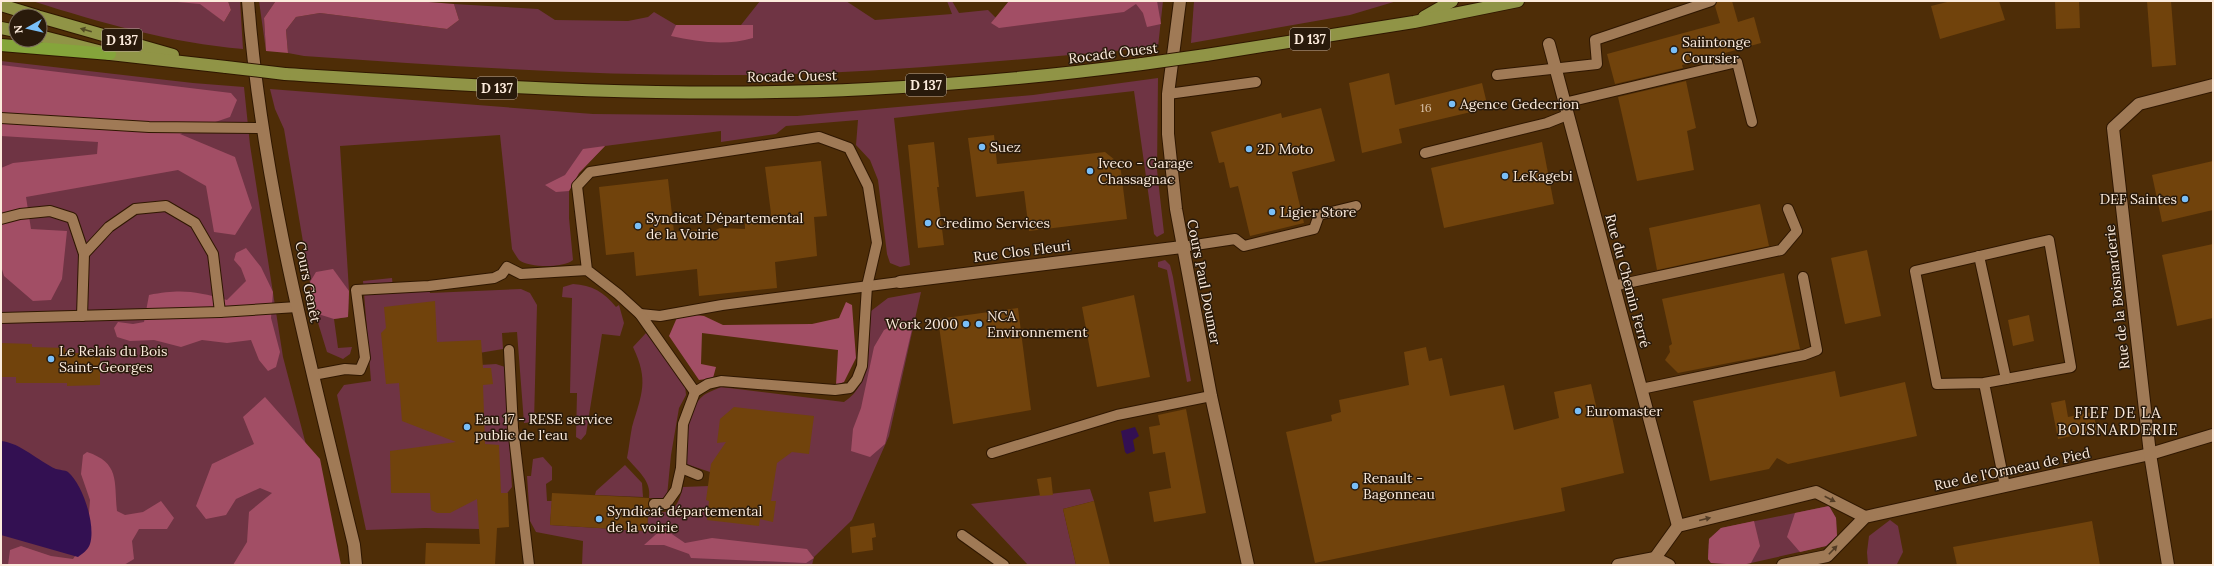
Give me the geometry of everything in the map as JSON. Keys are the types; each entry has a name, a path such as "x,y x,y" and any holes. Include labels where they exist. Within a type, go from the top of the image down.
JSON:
{"highway":[{"path":"1,45 110,54"}],"main road":[{"name":"D 137","path":"1414,22 1452,1"},
{"name":"Rocade Ouest","path":"205,64 285,74 498,88 708,92 898,87 1025,79 1142,64 1414,22 1518,1"},
{"name":"D 137","path":"48,19 205,64"},
{"name":"D 137","path":"48,38 110,54 205,64"}],"street":[{"name":"Cours Genêt","path":"248,1 252,48 263,128 297,307 354,545 356,565"},
{"name":"Cours Paul Doumer","path":"1180,1 1168,94 1168,134 1171,169 1182,247 1211,396 1248,565"},
{"name":"Rue du Chemin Ferré","path":"1549,44 1678,526"},
{"name":"Rue de la Boisnarderie","path":"2150,454 2113,128 2139,104 2213,85"},
{"name":"Rue Clos Fleuri","path":"900,282 1182,247"},
{"name":"Rue de l'Ormeau de Pied","path":"1865,517 2150,454 2213,435"},
{"path":"2150,454 2168,565"},
{"path":"1655,558 1678,526 1816,492 1865,517 1827,556 1783,565"},
{"path":"1618,565 1655,558 1670,565"}],"lane":[{"path":"1497,75 1555,70 1597,64 1595,40 1711,1"},
{"path":"1564,103 1737,62 1752,122"},
{"path":"1168,94 1256,82"},
{"path":"1425,153 1547,123 1567,115"},
{"path":"1,118 149,127 263,128"},
{"path":"587,270 577,186 590,172 819,137 848,148 868,186 877,243 867,286 862,366 857,379 850,388 836,390 721,381 708,384 695,392 683,424 681,468 676,490 666,504 654,504"},
{"path":"84,254 109,227 135,209 166,206 195,223 213,254 220,312"},
{"path":"1182,247 1235,239 1244,246 1314,229 1320,215 1356,206"},
{"path":"1613,286 1781,250 1797,232 1788,209"},
{"path":"1,219 20,214 50,211 72,218 84,254 82,316"},
{"path":"2049,240 2071,367 2006,379 1984,384 1937,384 1914,271 2049,240"},
{"path":"1979,256 2006,379"},
{"path":"313,375 345,369 360,370 365,358 356,290 429,286 494,278 502,274 506,266 521,274 587,270 618,294 640,314 695,392"},
{"path":"1641,389 1804,355 1817,350 1803,277"},
{"name":"Rue Clos Fleuri","path":"640,314 660,316 722,305 900,282"},
{"path":"1,318 220,312 297,307"},
{"path":"509,350 513,428 529,565"},
{"path":"1984,384 2005,486"},
{"path":"992,453 1117,415 1211,396"},
{"path":"681,468 698,475"},
{"path":"962,535 1004,565"}],"shaded area":[{"path":"32,1 166,1 200,3 224,22 231,10 228,1 240,1 243,49 163,37 84,17"},
{"path":"166,1 228,1 231,10 224,22 200,4"},
{"path":"259,1 280,1 275,2 264,18 266,51"},
{"path":"416,1 454,4 459,20 447,29 320,13 296,17 286,30 288,53 266,51 264,18 275,2"},
{"path":"760,1 846,1 875,20 952,14 947,1 952,1 959,13 988,10 996,18 1009,1 1163,1 1158,47 949,65 823,73 693,75 563,72 304,56 288,53 286,30 296,17 320,13 447,29 459,20 454,4 538,9 555,20 628,21 648,17 654,12 676,25 741,25"},
{"path":"1009,1 1157,1 1161,24 1147,27 1143,13 1136,4 1124,12 999,28 991,23"},
{"path":"1194,1 1397,1 1350,15 1191,43"},
{"path":"676,25 753,25 753,38 733,42 691,40 671,36"},
{"path":"1,61 193,83 244,87 250,145 283,357 326,521 333,565 1,565"},
{"path":"1,65 231,93 237,100 230,117 180,134 235,157 252,208 235,235 214,232 206,186 178,170 26,197 31,229 67,231 62,279 51,300 33,301 4,276 1,266 1,168 13,163 97,154 98,142 1,136"},
{"path":"1158,78 1157,170 1164,233 1157,237 1154,234 1134,91 894,118 910,265 900,267 890,263 887,254 878,180 870,160 856,145 858,120 786,126 776,134 721,142 721,131 605,146 579,173 569,191 569,218 573,260 568,263 554,266 538,266 524,263 519,260 512,249 500,135 340,146 349,291 348,317 334,319 338,348 352,347 350,354 343,359 327,352 315,313 284,129 275,109 270,89 593,114 797,116 1033,95"},
{"path":"605,146 579,173 569,191 556,192 545,185 565,175 583,149"},
{"path":"246,248 261,267 273,292 271,318 280,352 276,367 268,371 259,360 251,340 227,343 202,340 181,347 154,340 130,341 117,337 114,328 118,322 133,324 144,322 149,295 170,292 188,292 227,300 246,281 241,268 234,260 236,253"},
{"path":"1165,260 1170,265 1173,277 1191,381 1187,382 1167,270 1158,267 1158,262"},
{"path":"333,269 349,291 348,317 334,319 315,313 310,282 316,272"},
{"path":"392,278 393,288 429,286 430,293 521,289 530,293 537,305 534,422 524,423 517,332 502,333 503,349 479,353 480,365 496,364 505,367 512,487 479,529 425,528 366,530 337,395 344,385 371,381 363,281"},
{"path":"573,284 586,286 597,290 607,297 616,307 619,305 624,323 620,336 602,334 586,434 581,440 576,437 577,393 570,393 572,298 562,297 563,287"},
{"path":"921,292 889,436 852,520 814,557 812,565 582,565 583,541 536,532 530,521 527,476 531,476 533,459 543,457 552,467 552,480 546,484 547,501 552,501 550,525 647,531 648,512 663,512 672,509 676,506 683,487 709,486 710,472 686,464 686,447 690,418 698,401 704,395 721,387 844,402 853,394 860,384 864,373 869,348 871,311 888,298"},
{"path":"846,302 852,305 856,358 844,382 836,385 838,350 702,333 701,364 716,367 713,378 699,380 669,336 679,313 704,316 723,325 812,324 839,318"},
{"path":"901,321 912,329 885,444 870,457 851,451 853,429 861,408 874,347 884,330"},
{"path":"646,333 685,384 686,395 679,408 671,455 667,496 663,498 649,498 646,481 627,458 632,427 639,405 642,387 641,369 633,347"},
{"path":"265,397 320,459 341,565 233,565 247,542 249,512 272,493 260,488 236,499 226,515 206,519 196,506 212,464 254,444 243,417"},
{"path":"1135,427 1139,436 1133,440 1135,451 1127,454 1125,452 1121,431"},
{"path":"1,441 16,445 49,466 68,472 79,486 90,516 91,536 89,546 85,552 78,557 1,535"},
{"path":"87,452 98,456 110,468 115,482 117,511 125,515 143,512 161,501 174,518 167,529 139,529 132,541 134,559 124,565 8,565 10,550 21,546 51,556 73,559 87,539 90,500 81,474 83,455"},
{"path":"625,465 642,483 643,497 595,495 596,491"},
{"path":"1090,489 1094,501 1063,509 1076,565 1028,565 971,504"},
{"path":"1829,506 1836,518 1837,536 1826,546 1742,565 1711,563 1708,559 1709,539 1721,528"},
{"path":"1829,506 1836,518 1837,536 1826,546 1800,552 1787,537 1795,513"},
{"path":"1890,520 1898,526 1903,552 1897,564 1868,565 1867,552 1869,536"},
{"path":"1754,521 1760,546 1751,563 1742,565 1711,563 1708,559 1709,539 1721,528"},
{"path":"663,528 685,543 712,538 807,549 814,558 806,563 691,558 689,554 664,545 644,545"}],"building":[{"path":"1717,1 1732,1 1738,22 1754,17 1761,43 1682,65 1683,68 1615,84 1607,54 1720,23 1715,6"},
{"path":"1951,1 1999,1 2005,20 1940,39 1931,6"},
{"path":"2055,1 2079,1 2080,28 2056,29"},
{"path":"2147,1 2171,1 2176,65 2152,67"},
{"path":"1389,73 1395,105 1482,83 1488,108 1399,129 1402,143 1362,153 1349,83"},
{"path":"1686,81 1696,128 1687,131 1694,170 1637,181 1618,97"},
{"path":"1321,108 1335,161 1292,172 1304,223 1250,236 1238,186 1230,188 1224,162 1219,163 1211,132 1281,113 1282,118"},
{"path":"994,135 997,164 1105,152 1120,164 1127,219 1029,231 1024,191 976,197 968,138"},
{"path":"934,142 939,187 937,187 944,245 918,248 908,145"},
{"path":"1542,142 1554,204 1444,228 1431,168"},
{"name":"Syndicat Départemental de la Voirie","path":"821,161 827,216 814,217 817,256 775,262 777,288 699,296 697,269 636,276 634,252 606,255 599,187 668,179 674,232 700,229 701,237 720,228 745,229 745,224 772,221 765,167"},
{"path":"2213,161 2213,210 2162,222 2152,175"},
{"path":"1760,204 1769,246 1657,270 1649,228"},
{"path":"2213,244 2213,318 2177,326 2162,255"},
{"path":"1867,250 1881,316 1845,324 1831,258"},
{"path":"1784,273 1800,349 1678,373 1665,360 1670,352 1669,346 1672,344 1662,299"},
{"path":"1134,295 1150,377 1097,387 1082,307"},
{"name":"Eau 17 - RESE service public de l'eau","path":"435,301 437,342 481,340 483,368 491,368 493,384 483,385 485,444 499,445 501,493 508,493 509,527 497,528 495,565 425,565 426,543 480,544 477,499 450,513 437,513 431,510 430,493 391,493 390,451 456,442 402,421 399,383 386,384 381,333 386,328 384,307"},
{"path":"1018,308 1031,410 953,424 938,319"},
{"path":"2029,315 2034,341 2013,346 2008,320"},
{"name":"Le Relais du Bois Saint-Georges","path":"1,343 32,344 32,347 65,348 66,353 100,353 100,385 67,386 67,383 16,383 16,377 1,377"},
{"path":"1426,347 1429,361 1442,358 1450,396 1504,385 1514,430 1559,418 1554,392 1591,384 1597,410 1610,407 1624,473 1561,488 1565,511 1315,563 1286,432 1332,421 1331,415 1341,412 1339,400 1409,385 1404,352"},
{"path":"1835,371 1840,397 1905,382 1917,436 1788,464 1777,458 1769,469 1710,481 1693,401"},
{"path":"2065,400 2068,417 2093,412 2097,430 2058,439 2051,403"},
{"path":"734,407 814,416 809,454 792,452 777,463 771,501 776,501 773,522 760,519 759,526 707,520 709,501 706,500 711,464 726,442 717,443 720,419"},
{"path":"1186,409 1206,513 1154,522 1149,492 1171,488 1165,452 1153,454 1149,427 1160,425 1158,415"},
{"path":"1051,477 1053,495 1040,496 1037,479"},
{"name":"Syndicat départemental de la voirie","path":"552,493 649,498 647,531 550,525"},
{"path":"1094,501 1110,565 1076,565 1063,509"},
{"path":"2092,521 2100,565 1957,565 1953,547"},
{"path":"874,523 876,537 872,538 873,550 852,553 850,527"}],"place":[{"name":"Saiintonge Coursier","path":"1674,50"},
{"name":"Agence Gedecrion","path":"1452,104"},
{"name":"Suez","path":"982,147"},
{"name":"2D Moto","path":"1249,149"},
{"name":"Iveco - Garage Chassagnac","path":"1090,171"},
{"name":"LeKagebi","path":"1505,176"},
{"name":"DEF Saintes","path":"2185,199"},
{"name":"Ligier Store","path":"1272,212"},
{"name":"Credimo Services","path":"928,223"},
{"name":"Syndicat Départemental de la Voirie","path":"638,226"},
{"name":"Work 2000","path":"966,324"},
{"name":"NCA Environnement","path":"979,324"},
{"name":"Le Relais du Bois Saint-Georges","path":"51,359"},
{"name":"Euromaster","path":"1578,411"},
{"name":"Eau 17 - RESE service public de l'eau","path":"467,427"},
{"name":"Renault - Bagonneau","path":"1355,486"},
{"name":"Syndicat départemental de la voirie","path":"599,519"}],"district":[{"name":"FIEF DE LA BOISNARDERIE","path":"2118,422"}]}
